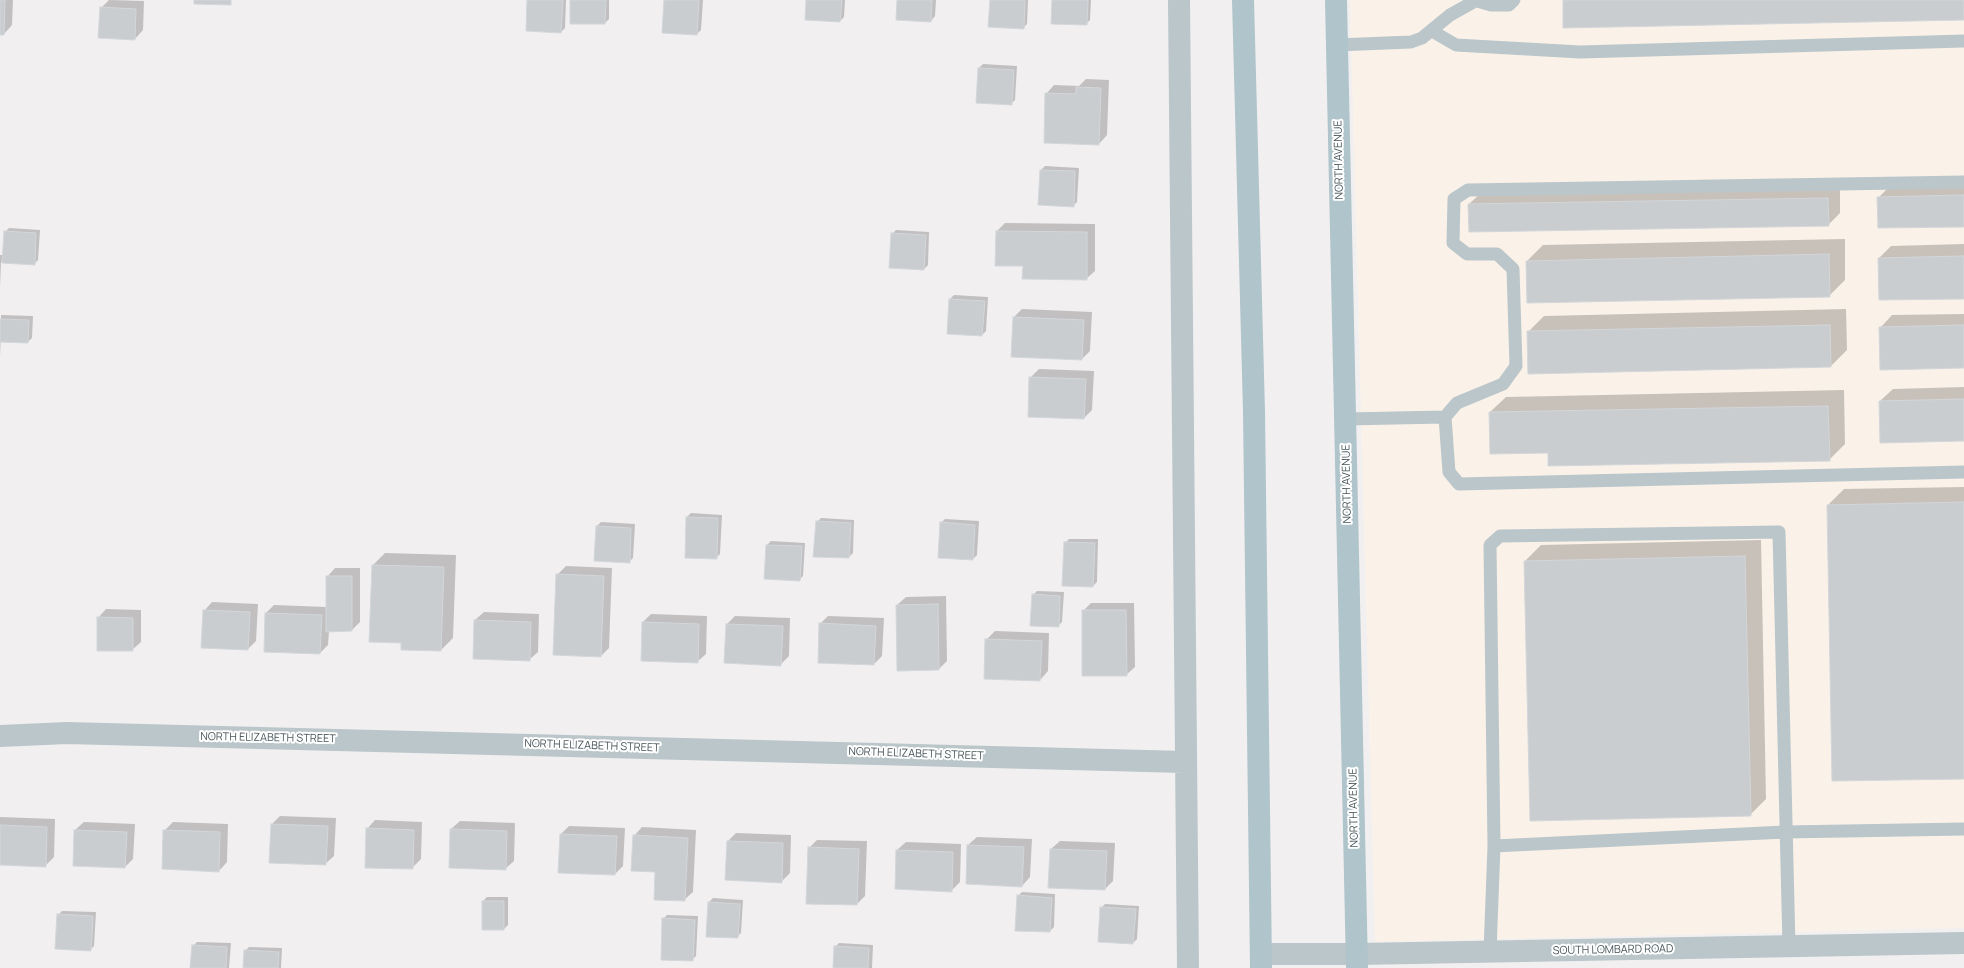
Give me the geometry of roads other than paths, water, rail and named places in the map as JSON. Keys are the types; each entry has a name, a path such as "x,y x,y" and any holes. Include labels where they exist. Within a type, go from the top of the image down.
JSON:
{"main road":[{"path":"1243,0 1254,412 1261,961"},
{"name":"NORTH AVENUE","path":"1336,0 1357,961"}],"street":[{"path":"1179,0 1188,968"},
{"name":"NORTH ELIZABETH STREET","path":"0,736 75,733 1185,762"},
{"name":"SOUTH LOMBARD ROAD","path":"1261,961 1357,961 1490,952 1964,944"}],"lane":[{"path":"1337,45 1411,42 1422,38 1450,14 1474,1 1491,5 1509,4 1514,0"},
{"path":"1432,31 1456,45 1580,52 1964,41"},
{"path":"1964,182 1468,190 1454,199 1454,243 1467,254 1497,254 1513,269 1516,366 1503,384 1457,403 1445,417 1449,472 1460,484 1964,472"},
{"path":"1345,419 1445,417"},
{"path":"1490,952 1494,846 1490,545 1500,536 1779,532 1785,832 1789,947"},
{"path":"1494,846 1785,832 1964,829"}]}
